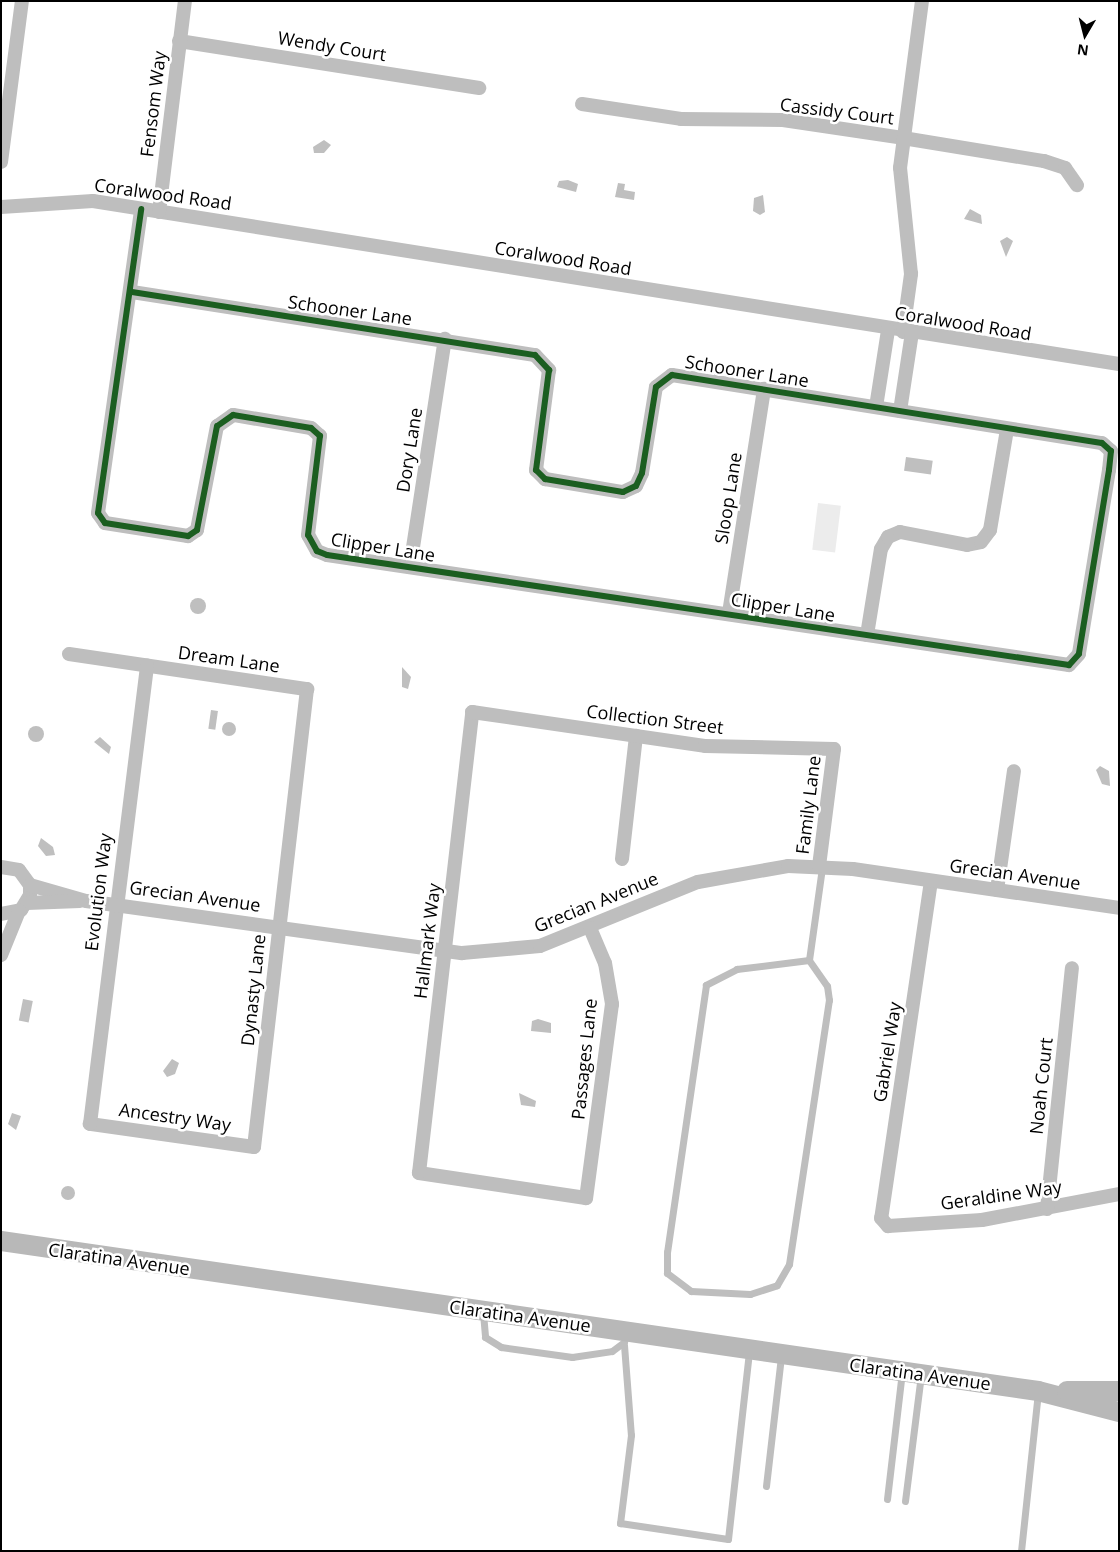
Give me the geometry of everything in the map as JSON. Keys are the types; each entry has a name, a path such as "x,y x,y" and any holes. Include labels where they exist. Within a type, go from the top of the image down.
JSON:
{"main road":[{"name":"Claratina Avenue","path":"1,1241 483,1311 625,1338 750,1349 1038,1391 1119,1412"},
{"name":"Claratina Avenue","path":"1038,1391 1119,1392"}],"street":[{"path":"1,162 7,67 22,1"},
{"name":"Fensom Way","path":"159,212 185,1"},
{"path":"900,411 908,333 911,274 901,194 903,138 922,1"},
{"name":"Wendy Court","path":"179,41 479,88"},
{"name":"Cassidy Court","path":"582,104 681,119 782,120 1044,161 1065,168 1077,185"},
{"name":"Coralwood Road","path":"1,207 93,201 888,330 1119,364"},
{"name":"Clipper Lane","path":"140,208 132,292 98,513 105,523 188,536 197,530 217,426 233,415 311,428 320,436 308,534 317,551 410,567 1069,665"},
{"name":"Schooner Lane","path":"132,292 445,339 543,360 549,370 536,470 545,479 623,492 636,486 642,473 656,387 672,375 1007,430 1102,443 1111,451 1079,654 1069,665"},
{"path":"876,407 888,330"},
{"name":"Dory Lane","path":"410,567 445,339"},
{"name":"Sloop Lane","path":"729,613 764,389"},
{"path":"867,635 881,549 888,537 900,532 967,545 981,542 990,530 1007,430"},
{"name":"Dream Lane","path":"69,654 307,689"},
{"name":"Evolution Way","path":"90,1124 114,904 147,666"},
{"name":"Dynasty Lane","path":"254,1147 307,689"},
{"name":"Collection Street","path":"472,712 705,746 834,749"},
{"name":"Hallmark Way","path":"419,1174 472,712"},
{"path":"622,858 636,736"},
{"name":"Family Lane","path":"821,866 834,749"},
{"path":"997,890 1014,772"},
{"name":"Grecian Avenue","path":"30,885 86,901 444,951 514,951 590,928 698,882 758,869 821,866 1119,908"},
{"path":"1,867 19,870 30,885 23,907 1,955"},
{"name":"Gabriel Way","path":"888,1226 881,1218 931,881"},
{"name":"Grecian Avenue","path":"1,914 23,907 86,901"},
{"name":"Passages Lane","path":"419,1174 586,1198 612,1004 605,963 590,928"},
{"name":"Noah Court","path":"1047,1209 1072,968"},
{"name":"Ancestry Way","path":"90,1124 254,1147"},
{"name":"Geraldine Way","path":"888,1226 982,1220 1119,1194"}],"lane":[{"path":"809,960 737,969 706,984 666,1252 667,1273 691,1291 750,1294 777,1285 789,1264 829,1000 827,986 809,960 821,866"},
{"path":"483,1311 482,1331 501,1347 572,1357 612,1351 625,1338"},
{"path":"625,1338 631,1435 620,1523 728,1539 750,1349"},
{"path":"766,1486 781,1354"},
{"path":"887,1499 912,1373"},
{"path":"905,1501 912,1373"},
{"path":"1021,1551 1038,1391"}],"shaded area":[{"path":"324,140 331,145 324,153 314,153 313,147"},
{"path":"568,180 578,184 576,192 557,187 559,181"},
{"path":"618,183 625,184 624,190 635,192 634,200 615,197"},
{"path":"763,195 765,212 760,215 753,211 754,198"},
{"path":"970,209 981,215 982,224 964,219"},
{"path":"1007,237 1013,241 1006,257 1000,241"},
{"path":"906,457 933,461 931,475 904,471"},
{"path":"818,503 841,506 835,552 812,550"},
{"path":"198,598 206,606 198,614 190,606"},
{"path":"402,667 411,677 408,689 402,687"},
{"path":"211,710 218,711 215,730 208,729"},
{"path":"226,722 232,722 236,729 232,736 226,736 222,732 222,726"},
{"path":"36,726 44,734 36,742 28,734"},
{"path":"100,737 111,747 109,754 94,742"},
{"path":"1100,766 1109,771 1110,786 1102,784 1096,770"},
{"path":"41,838 53,847 55,855 46,856 38,846"},
{"path":"23,999 33,1001 29,1023 19,1021"},
{"path":"538,1019 551,1023 551,1033 531,1031 532,1021"},
{"path":"172,1059 179,1063 175,1074 167,1077 163,1071"},
{"path":"519,1093 536,1101 535,1107 521,1105"},
{"path":"12,1113 21,1116 16,1130 8,1124"},
{"path":"65,1186 71,1186 75,1193 71,1200 65,1200 61,1196 61,1190"}],"cycle path":[{"path":"132,292 535,355 549,370 536,470 545,479 623,492 636,486 642,473 656,387 672,375 1102,443 1111,451 1109,470 1079,654 1069,665 327,555 317,551 308,535 320,436 311,428 233,415 217,426 197,530 188,536 105,523 98,513 141,209"}]}
